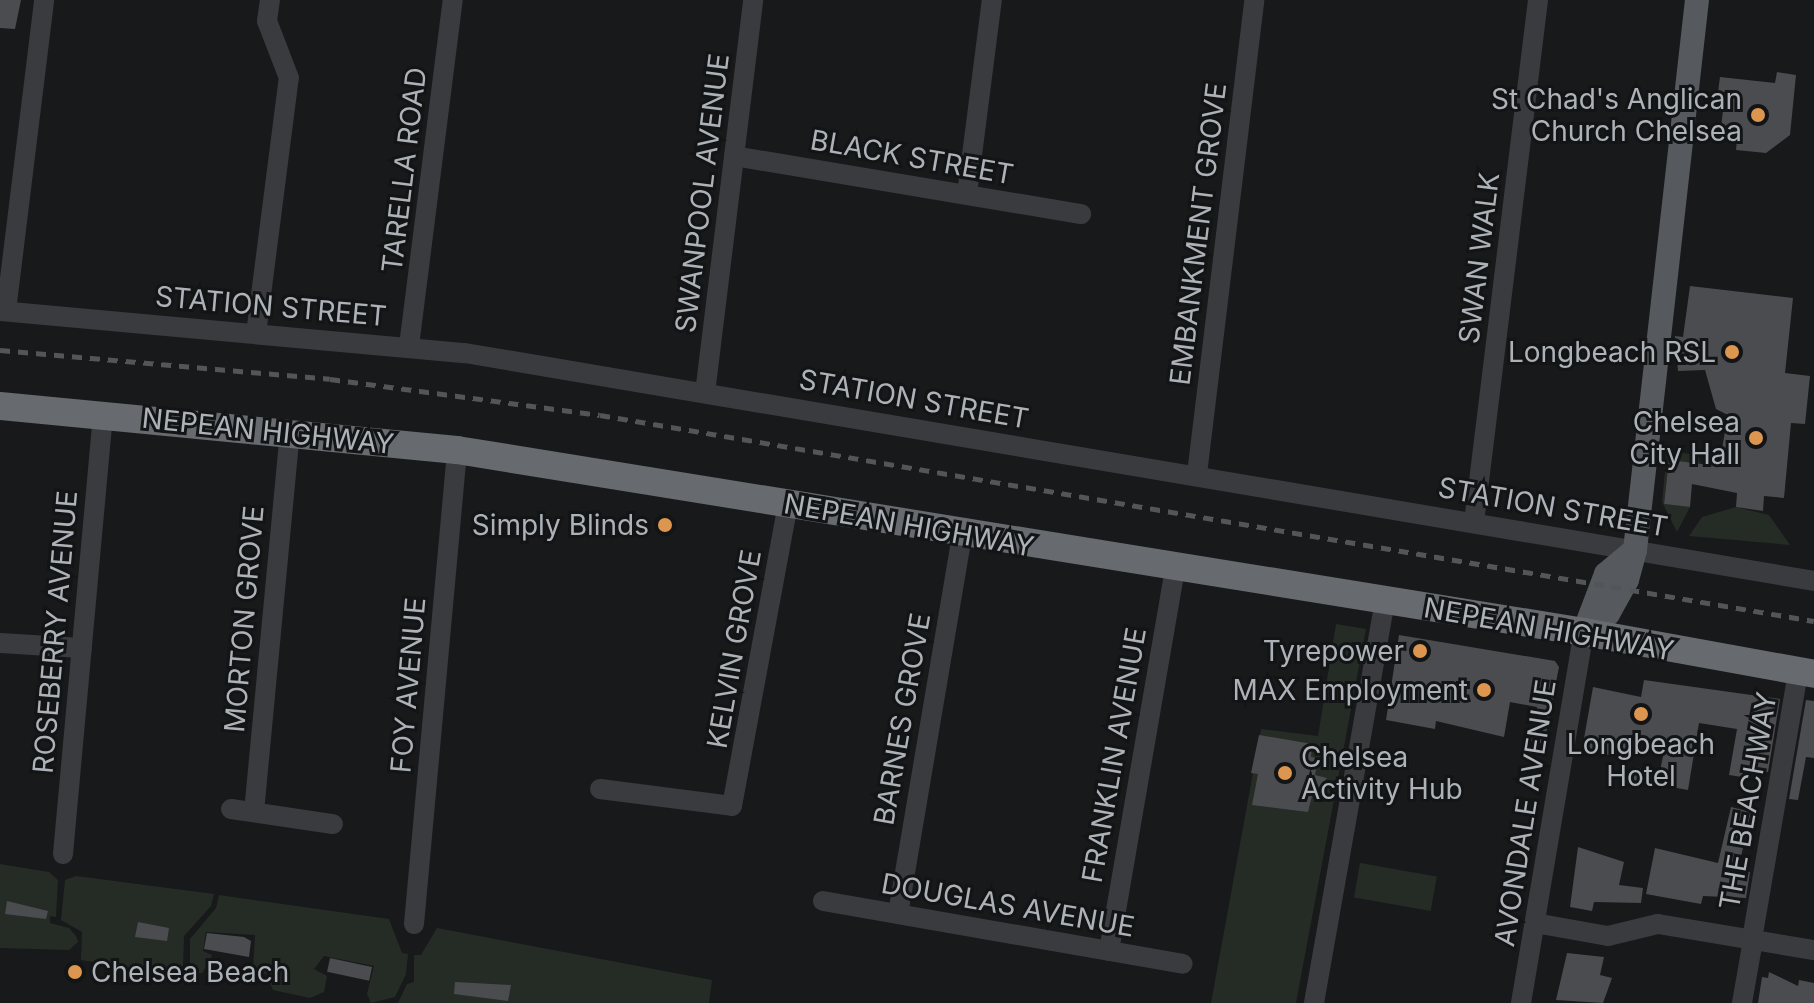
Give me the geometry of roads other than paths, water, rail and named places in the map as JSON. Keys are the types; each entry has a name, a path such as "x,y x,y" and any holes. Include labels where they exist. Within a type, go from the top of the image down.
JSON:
{"highway":[{"name":"NEPEAN HIGHWAY","path":"0,406 290,431 457,450 1175,569 1584,632 1806,673"}],"main road":[{"path":"1584,632 1599,624 1603,603 1635,550 1697,0"}],"street":[{"path":"3,311 44,0"},
{"path":"256,334 289,78 267,21 270,0"},
{"name":"TARELLA ROAD","path":"409,346 453,0"},
{"name":"SWANPOOL AVENUE","path":"705,393 753,0"},
{"path":"967,194 992,0"},
{"name":"EMBANKMENT GROVE","path":"1197,474 1254,0"},
{"name":"SWAN WALK","path":"1474,522 1538,0"},
{"name":"BLACK STREET","path":"734,156 1081,214"},
{"name":"STATION STREET","path":"3,311 409,346 1197,474 1814,581"},
{"name":"ROSEBERRY AVENUE","path":"63,854 103,415"},
{"name":"MORTON GROVE","path":"254,812 290,431"},
{"name":"FOY AVENUE","path":"414,924 457,450"},
{"name":"KELVIN GROVE","path":"600,789 720,808 734,803 788,504"},
{"name":"BARNES GROVE","path":"898,914 962,534"},
{"name":"FRANKLIN AVENUE","path":"1109,951 1175,569"},
{"path":"1314,1003 1385,601"},
{"name":"AVONDALE AVENUE","path":"1521,1003 1584,632"},
{"path":"0,643 82,648"},
{"name":"THE BEACHWAY","path":"1742,1003 1806,673"},
{"path":"231,809 333,824"},
{"name":"DOUGLAS AVENUE","path":"823,901 1183,964"},
{"path":"1535,923 1608,936 1658,924 1814,950"}],"railway":[{"path":"0,350 330,379 600,415 1814,621"}],"place":[{"name":"St Chad's Anglican Church Chelsea","path":"1758,115"},
{"name":"Longbeach RSL","path":"1732,352"},
{"name":"Chelsea City Hall","path":"1756,438"},
{"name":"Simply Blinds","path":"665,525"},
{"name":"Tyrepower","path":"1420,651"},
{"name":"MAX Employment","path":"1484,690"},
{"name":"Longbeach Hotel","path":"1641,714"},
{"name":"Chelsea Activity Hub","path":"1285,773"},
{"name":"Chelsea Beach","path":"75,972"}]}
